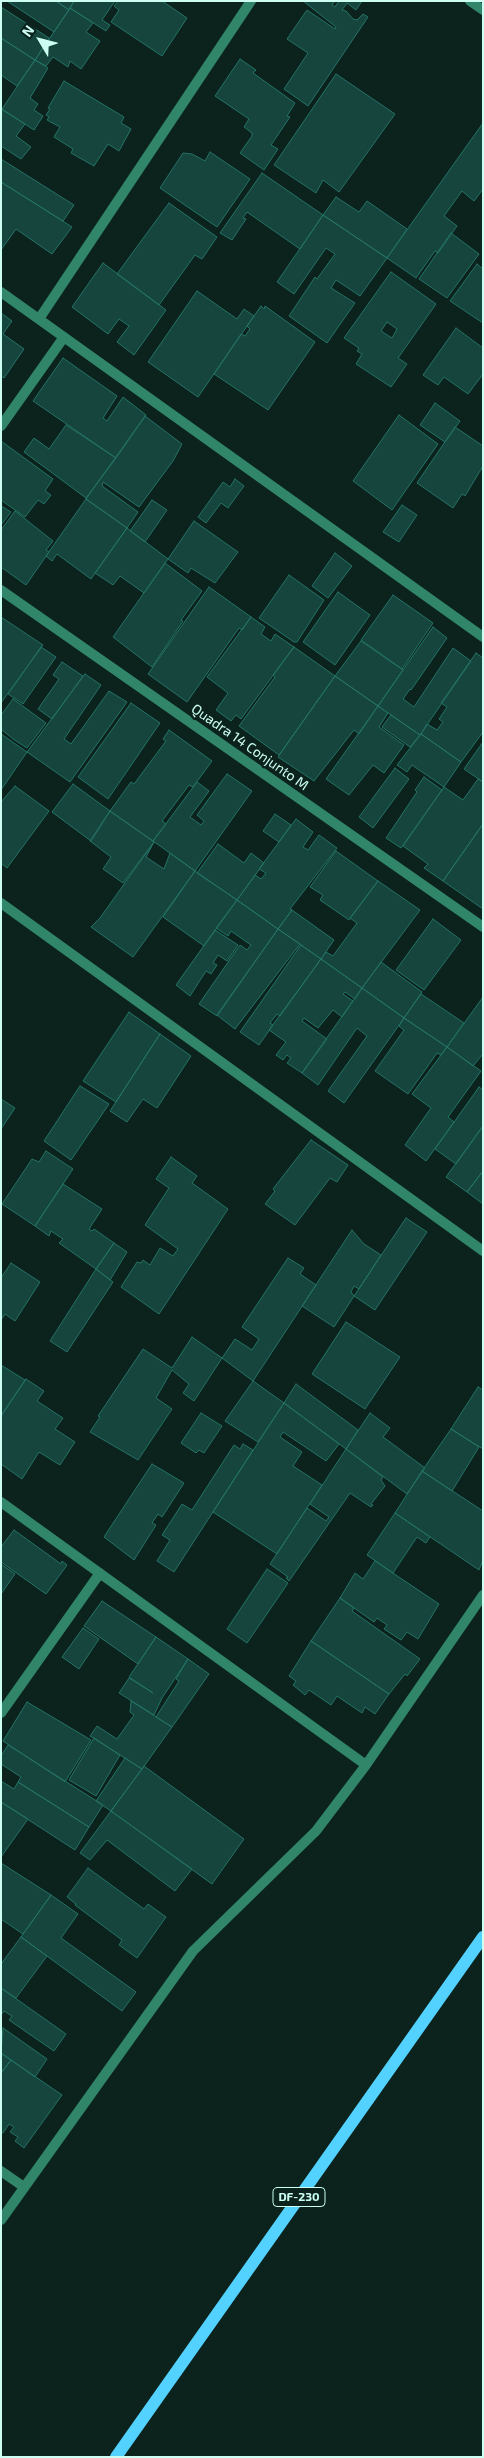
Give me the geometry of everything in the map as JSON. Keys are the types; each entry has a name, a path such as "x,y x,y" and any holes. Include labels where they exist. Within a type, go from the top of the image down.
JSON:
{"main road":[{"name":"DF-230","path":"116,2457 483,1937"}],"street":[{"path":"39,319 251,1"},
{"path":"470,1 483,10"},
{"path":"1,292 483,637"},
{"path":"1,426 64,337"},
{"name":"Quadra 14 Conjunto M","path":"1,590 483,927"},
{"path":"1,903 483,1251"},
{"path":"1,1502 366,1765"},
{"path":"1,1713 100,1573"},
{"path":"1,2220 193,1950 316,1831 366,1765 483,1595"},
{"path":"1,2171 24,2187"}],"building":[{"path":"7,1 56,1 69,10 54,32"},
{"path":"56,1 74,1 69,10"},
{"path":"74,1 115,1 102,20 110,25 106,31 70,8"},
{"path":"118,1 162,1 187,18 162,56 111,22 119,10 114,6"},
{"path":"303,1 335,1 332,5 335,7 339,1 362,1 356,10 347,3 342,10 346,11 353,19 357,20 363,14 368,17 308,106 284,89 308,53 287,39 307,10 335,29 336,27"},
{"path":"1,7 49,38 35,60 1,38"},
{"path":"70,8 93,23 86,32 100,41 81,69 70,61 68,67 53,57 46,66 35,60"},
{"path":"1,38 35,60 17,86 1,75"},
{"path":"240,59 256,70 253,73 295,103 287,116 290,117 271,145 278,149 264,170 240,153 252,136 252,133 244,127 249,119 215,96"},
{"path":"35,60 48,68 30,98 38,104 34,110 43,116 34,130 2,109"},
{"path":"336,74 395,114 339,192 323,180 316,193 274,165"},
{"path":"64,81 124,117 121,123 131,129 119,151 108,144 94,166 71,153 73,149 54,137 60,127 47,120 49,117 46,115 50,109 48,108"},
{"path":"1,109 25,124 16,136 31,147 21,159 1,146"},
{"path":"483,123 483,189 474,201 462,191 444,216 457,226 438,253 435,251 416,278 387,258"},
{"path":"210,152 250,179 217,227 160,188 183,153 192,154 205,161"},
{"path":"1,159 74,205 63,221 1,182"},
{"path":"262,173 323,215 300,249 247,212 243,218 246,219 232,240 220,233"},
{"path":"1,182 72,227 52,254 16,229 1,250"},
{"path":"336,197 359,212 367,201 407,229 387,258 323,215"},
{"path":"169,203 217,237 202,259 195,255 159,305 117,274"},
{"path":"323,215 387,258 360,296 336,280 331,288 355,303 327,343 289,316 315,277 317,279 335,254 326,248 294,294 277,282"},
{"path":"451,233 479,254 447,298 419,279"},
{"path":"103,263 166,310 134,355 117,342 129,326 119,319 108,334 72,307"},
{"path":"477,264 483,269 483,323 450,301"},
{"path":"391,272 436,304 398,358 407,364 391,387 356,364 362,354 357,351 359,348 344,338","holes":["387,322 397,329 392,338 381,331"]},
{"path":"197,291 237,319 244,309 254,316 198,397 148,362"},
{"path":"261,306 264,309 265,306 315,342 268,410 214,374 241,334 245,336 250,329 247,326"},
{"path":"1,313 12,321 3,334 24,349 4,378 1,376"},
{"path":"456,328 483,348 483,374 468,394 444,377 438,385 423,375"},
{"path":"63,358 117,396 103,418 107,421 123,397 146,415 116,458 33,401"},
{"path":"435,403 460,421 445,442 420,425"},
{"path":"399,415 438,444 392,510 353,481"},
{"path":"145,416 182,444 173,461 139,507 103,482 102,486 138,512 127,528 86,499"},
{"path":"66,425 116,458 86,498 24,452 34,438 49,449"},
{"path":"455,427 483,446 483,466 465,496 462,494 453,508 417,483"},
{"path":"1,441 53,479 45,491 51,495 44,504 38,500 25,517 1,500"},
{"path":"235,479 244,486 228,508 221,503 206,523 198,517 223,482 230,487"},
{"path":"86,499 127,528 91,579 57,554 52,561 46,556"},
{"path":"152,500 167,510 145,542 130,531"},
{"path":"402,505 417,515 399,542 383,532"},
{"path":"1,506 11,512 1,525"},
{"path":"15,511 53,541 46,550 49,552 26,585 1,567 1,530"},
{"path":"194,521 238,552 215,583 191,568 188,573 168,559"},
{"path":"127,528 168,559 144,593 120,576 113,585 95,573"},
{"path":"335,553 352,566 328,598 312,586"},
{"path":"165,563 202,591 181,620 183,621 152,667 113,637"},
{"path":"289,575 324,600 297,642 294,642 259,618"},
{"path":"209,587 251,617 242,630 239,628 187,702 148,674"},
{"path":"338,592 370,615 335,665 303,642"},
{"path":"393,595 433,623 402,669 361,640"},
{"path":"1,617 43,645 1,703"},
{"path":"251,617 265,627 261,634 271,641 275,634 294,647 241,719 236,715 231,721 216,710 228,693 207,677"},
{"path":"433,627 447,638 403,699 414,707 453,648 471,661 420,735 378,706"},
{"path":"361,641 403,670 378,706 335,676"},
{"path":"41,647 56,657 23,704 8,694"},
{"path":"294,647 335,676 279,755 239,726 275,677 273,675"},
{"path":"476,653 483,658 483,732 461,762 421,734 427,724 437,730 443,722 439,719 447,707 441,703"},
{"path":"62,662 83,676 52,719 38,709 59,679 53,675"},
{"path":"85,674 101,685 64,739 71,744 109,691 127,702 70,782 27,752"},
{"path":"335,676 378,706 359,734 354,730 314,781 278,757"},
{"path":"13,699 46,723 27,748 1,729 1,715"},
{"path":"131,703 160,723 108,799 78,777"},
{"path":"378,706 388,713 379,727 404,745 384,773 373,765 349,795 326,779"},
{"path":"391,715 420,735 410,747 382,727"},
{"path":"169,730 212,761 193,787 189,785 162,821 166,824 153,841 110,811 131,782 134,784 166,741 163,739"},
{"path":"1,734 27,752 1,790"},
{"path":"421,734 461,762 444,787 412,765 407,772 397,765"},
{"path":"483,742 483,782 464,769"},
{"path":"395,768 409,779 373,828 359,817"},
{"path":"227,774 252,791 195,871 153,841 197,782 209,791 190,817 201,825 204,821 197,815"},
{"path":"424,777 442,790 401,848 386,838 417,792 415,790"},
{"path":"478,779 483,782 483,824 443,881 424,868 428,864 403,846 444,787 463,800"},
{"path":"73,784 110,811 91,841 52,812"},
{"path":"15,786 49,811 7,868 1,863 1,802"},
{"path":"110,811 154,842 123,883 103,869 111,857 90,841"},
{"path":"275,814 291,825 279,842 263,831"},
{"path":"296,819 313,832 303,847 308,850 319,835 337,848 290,909 292,910 278,929 237,900 255,875 261,879 266,873 259,869"},
{"path":"483,824 483,909 443,881"},
{"path":"154,842 146,857 164,869 170,853 195,871 133,957 91,927 100,918"},
{"path":"218,844 244,863 251,853 264,863 237,900 197,873"},
{"path":"336,851 378,881 349,920 320,900 323,895 310,887"},
{"path":"195,871 237,900 204,946 163,917"},
{"path":"378,881 420,910 362,988 321,959 326,952 333,956 357,923 350,918"},
{"path":"237,900 278,929 217,1016 199,1004 240,945 247,950 251,945 231,931 228,936 216,928"},
{"path":"292,910 334,940 321,959 278,929"},
{"path":"433,919 461,940 424,990 396,970"},
{"path":"278,929 300,944 235,1029 217,1015"},
{"path":"215,930 238,945 227,961 218,955 213,963 217,965 211,974 206,971 190,996 176,985"},
{"path":"301,945 321,959 280,1016 277,1014 270,1023 273,1025 259,1045 240,1032"},
{"path":"321,959 362,988 355,999 345,992 343,994 353,1001 342,1017 333,1010 318,1028 304,1018 302,1021 327,1039 302,1073 287,1063 291,1058 287,1055 283,1060 276,1055 286,1042 269,1030"},
{"path":"381,962 422,992 404,1018 362,988"},
{"path":"362,988 404,1018 344,1103 328,1091 367,1036 357,1028 318,1085 302,1073"},
{"path":"421,994 464,1023 447,1047 404,1018"},
{"path":"483,997 483,1054 473,1066 447,1047"},
{"path":"129,1012 160,1034 116,1102 83,1081"},
{"path":"404,1018 447,1047 441,1055 437,1053 408,1094 375,1071 404,1030 399,1026"},
{"path":"160,1034 191,1056 157,1108 143,1099 127,1122 110,1111"},
{"path":"447,1047 481,1071 448,1117 454,1122 426,1161 405,1145 431,1108 412,1094"},
{"path":"80,1086 109,1104 71,1160 44,1141"},
{"path":"479,1087 483,1090 483,1126 456,1164 435,1149"},
{"path":"1,1099 15,1108 1,1129"},
{"path":"483,1126 483,1171 467,1192 446,1177"},
{"path":"311,1140 348,1165 337,1182 330,1178 295,1225 265,1204 275,1191 273,1189"},
{"path":"46,1151 73,1169 35,1226 2,1204 32,1159 39,1162"},
{"path":"171,1157 197,1176 192,1183 228,1209 159,1314 121,1287 137,1262 141,1263 143,1260 150,1265 160,1248 173,1256 178,1249 145,1225 169,1188 156,1179"},
{"path":"483,1171 483,1204 467,1192"},
{"path":"63,1184 102,1209 89,1229 92,1231 94,1229 114,1243 96,1269 59,1243 63,1239 51,1231 49,1236 35,1226"},
{"path":"406,1218 427,1232 375,1310 354,1296"},
{"path":"352,1230 364,1244 381,1255 359,1289 354,1286 351,1292 354,1296 334,1327 302,1306"},
{"path":"114,1243 127,1252 110,1280 96,1269"},
{"path":"288,1258 304,1268 300,1274 316,1285 253,1381 222,1358 235,1339 252,1350 259,1339 242,1327"},
{"path":"11,1263 40,1282 15,1321 5,1314 1,1320 1,1278"},
{"path":"96,1269 113,1282 67,1352 50,1341"},
{"path":"346,1322 400,1357 365,1409 312,1374"},
{"path":"192,1337 222,1358 194,1401 183,1393 189,1384 172,1370 156,1398 172,1409 138,1460 90,1432 100,1417 98,1416 143,1349 172,1368"},
{"path":"1,1365 25,1380 1,1416"},
{"path":"26,1379 44,1391 37,1401 63,1418 55,1429 75,1442 60,1465 39,1452 22,1479 1,1464 1,1416"},
{"path":"253,1381 284,1403 258,1442 225,1421"},
{"path":"296,1384 358,1430 346,1449 284,1403"},
{"path":"478,1387 483,1390 483,1449 451,1429"},
{"path":"284,1403 339,1444 326,1461 283,1432 280,1437 302,1452 293,1466 322,1485 277,1554 213,1512"},
{"path":"201,1413 222,1426 204,1453 199,1450 196,1453 181,1443"},
{"path":"370,1413 390,1428 383,1437 425,1468 407,1494 346,1449"},
{"path":"451,1429 479,1447 452,1491 422,1471"},
{"path":"243,1444 253,1450 174,1572 157,1561 170,1540 162,1535 182,1504 192,1510 234,1445 240,1449"},
{"path":"346,1449 383,1477 381,1480 385,1486 371,1504 373,1505 371,1507 350,1493 289,1581 286,1578 288,1577 270,1564 307,1508 326,1521 329,1517 310,1504"},
{"path":"152,1464 184,1483 162,1517 158,1514 152,1523 156,1525 134,1560 104,1537"},
{"path":"422,1471 483,1511 483,1560 479,1570 395,1513"},
{"path":"395,1513 430,1537 426,1543 417,1537 393,1573 367,1555"},
{"path":"14,1530 61,1564 62,1561 67,1565 46,1594 1,1562 1,1547"},
{"path":"375,1561 439,1604 418,1639 407,1632 401,1640 384,1629 387,1625 377,1618 374,1622 340,1598 355,1573 363,1579"},
{"path":"1,1564 15,1574 1,1594"},
{"path":"267,1569 288,1583 247,1643 227,1629"},
{"path":"340,1598 354,1608 352,1611 420,1659 407,1676 405,1674 389,1694 311,1641"},
{"path":"102,1601 156,1637 138,1664 84,1626"},
{"path":"83,1628 99,1639 79,1669 62,1657"},
{"path":"156,1637 188,1659 162,1698 154,1715 119,1693 129,1678 153,1693 129,1677"},
{"path":"311,1641 389,1694 375,1714 365,1707 362,1713 337,1696 331,1705 309,1690 305,1695 293,1685 296,1681 289,1676"},
{"path":"188,1659 209,1674 172,1727 156,1717 179,1681 176,1679"},
{"path":"131,1701 172,1727 142,1769 90,1736 97,1726 117,1739 134,1715 130,1712"},
{"path":"27,1702 91,1740 65,1782 3,1741"},
{"path":"94,1738 120,1755 96,1796 69,1780"},
{"path":"8,1745 103,1805 89,1827 18,1782 21,1777 1,1764 1,1756"},
{"path":"125,1758 142,1769 111,1811 96,1801"},
{"path":"144,1766 244,1839 212,1884 111,1811"},
{"path":"1,1781 14,1789 18,1782 89,1827 75,1850 1,1802"},
{"path":"1,1802 28,1819 1,1857"},
{"path":"111,1811 192,1869 175,1891 107,1840 90,1860 80,1853"},
{"path":"1,1863 51,1895 23,1934 1,1919"},
{"path":"88,1868 144,1909 148,1904 166,1917 137,1958 119,1945 122,1940 67,1897"},
{"path":"51,1895 78,1914 61,1938 136,1992 122,2011 21,1937"},
{"path":"21,1937 47,1956 16,1998 1,1988 1,1964"},
{"path":"1,1988 66,2034 54,2051 9,2020 12,2016 4,2011 1,2015"},
{"path":"3,2028 47,2059 35,2077 1,2053"},
{"path":"1,2053 11,2060 1,2073"},
{"path":"11,2060 62,2095 24,2148 15,2141 18,2137 10,2132 14,2127 9,2124 3,2133 1,2132 1,2073"}]}
